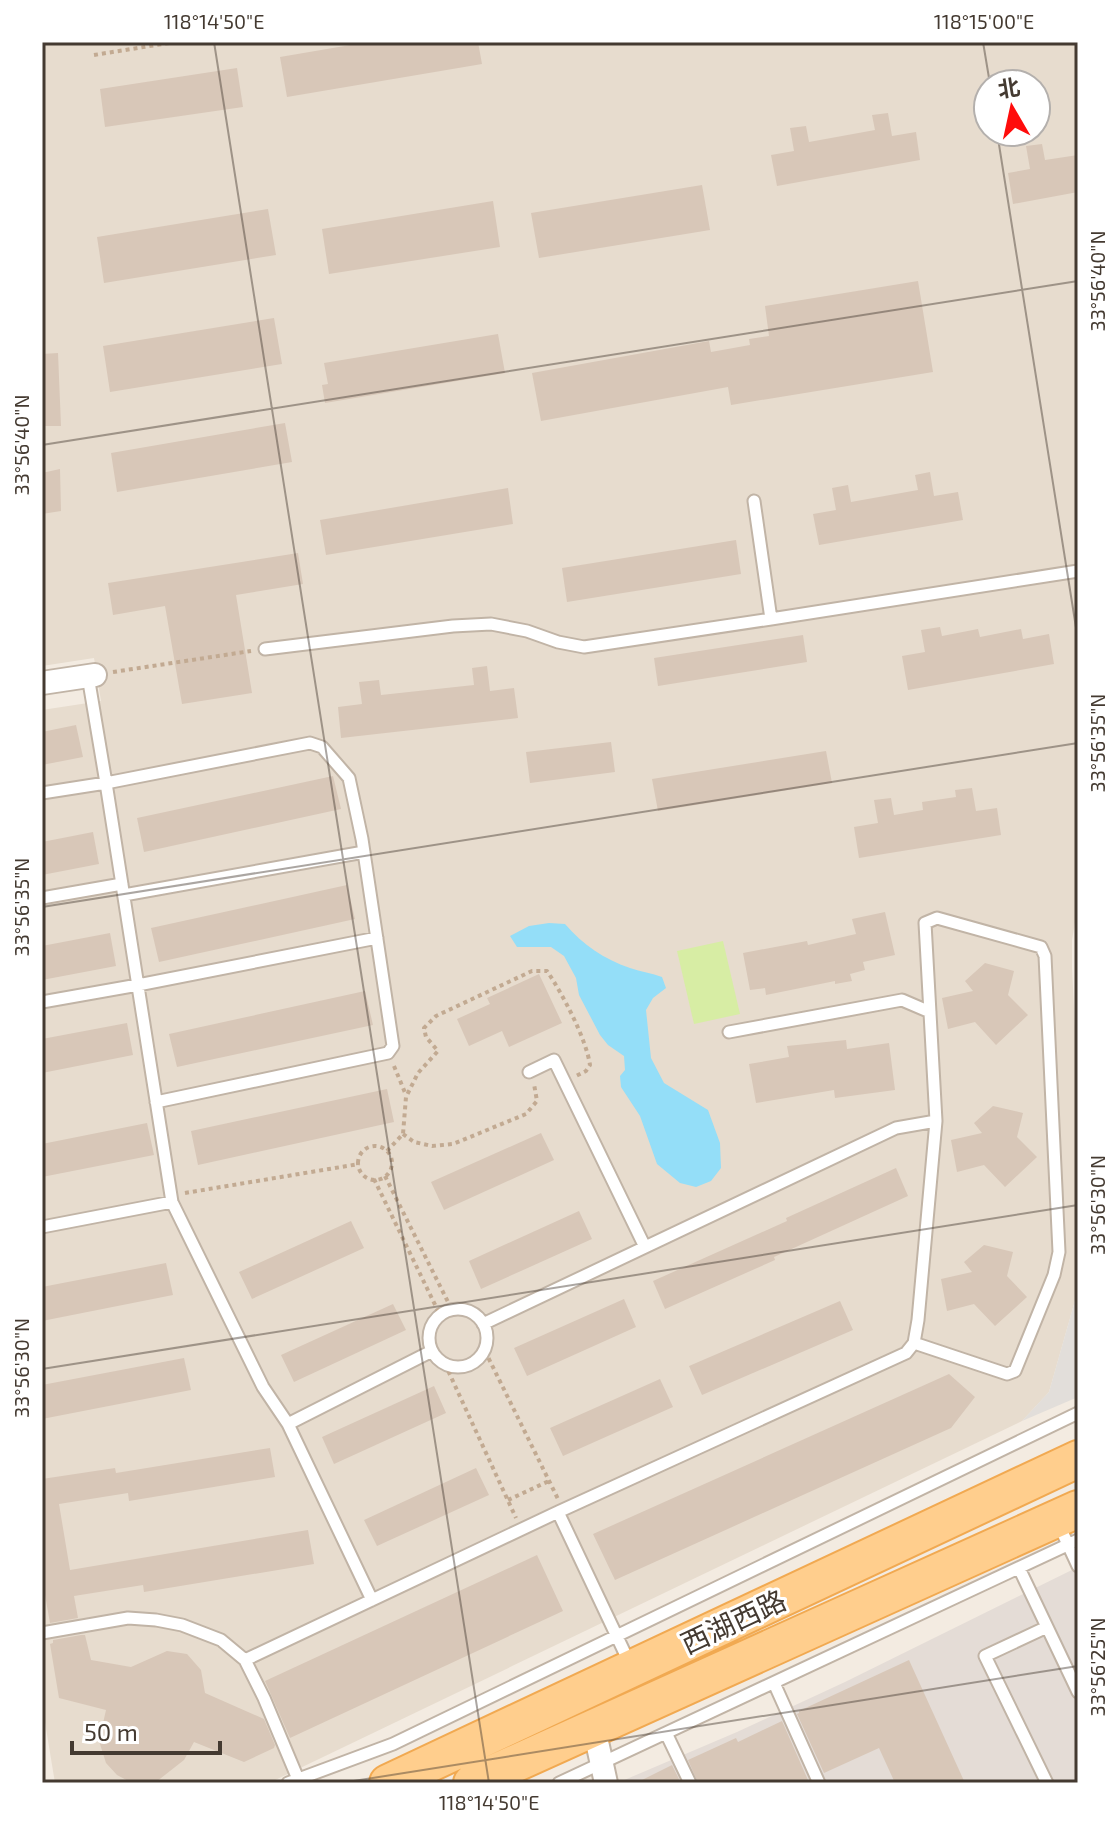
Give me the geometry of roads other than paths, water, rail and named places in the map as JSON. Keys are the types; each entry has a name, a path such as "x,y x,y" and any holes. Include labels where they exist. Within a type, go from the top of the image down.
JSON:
{"main road":[{"name":"西湖西路","path":"388,1783 1078,1459"},
{"name":"西湖西路","path":"472,1783 594,1728 1070,1528"}],"street":[{"path":"42,683 91,676"},
{"path":"594,1728 604,1773"}],"lane":[{"path":"754,501 771,619"},
{"path":"265,649 491,624 584,647 1078,571"},
{"path":"91,676 172,1198 263,1387 288,1424 372,1600"},
{"path":"42,793 310,743 322,747 349,778 364,852 393,1046 388,1053 156,1102"},
{"path":"42,898 123,890 364,852"},
{"path":"245,1660 906,1353 914,1343 918,1320 936,1121 925,923 937,918 1041,947 1045,956 1059,1252 1054,1275 1015,1371 1007,1374 914,1343"},
{"path":"42,1002 377,938"},
{"path":"729,1032 902,1000 930,1012"},
{"path":"529,1072 554,1060 645,1247"},
{"path":"483,1324 896,1128 936,1121"},
{"path":"42,1227 172,1198"},
{"path":"458,1309 468,1311 483,1324 487,1332 485,1351 472,1364 454,1367 437,1359 429,1342 429,1332 440,1315 458,1309"},
{"path":"288,1424 432,1351"},
{"path":"42,1633 128,1618 182,1625 221,1640 245,1660 264,1698 293,1781 393,1744 1078,1413"},
{"path":"561,1511 632,1668"},
{"path":"559,1783 604,1773 666,1733 1019,1568 1070,1528 1078,1566"},
{"path":"1019,1568 1078,1692"},
{"path":"1047,1627 985,1656 1047,1783"},
{"path":"774,1683 819,1783"},
{"path":"666,1733 690,1783"}],"water":[{"path":"565,924 587,945 611,960 662,977 666,988 653,998 646,1010 651,1058 664,1083 708,1110 720,1143 721,1168 711,1181 696,1187 680,1183 657,1164 640,1116 621,1087 624,1056 600,1035 579,995 576,978 564,956 551,947 517,947 510,936 529,926"}]}
